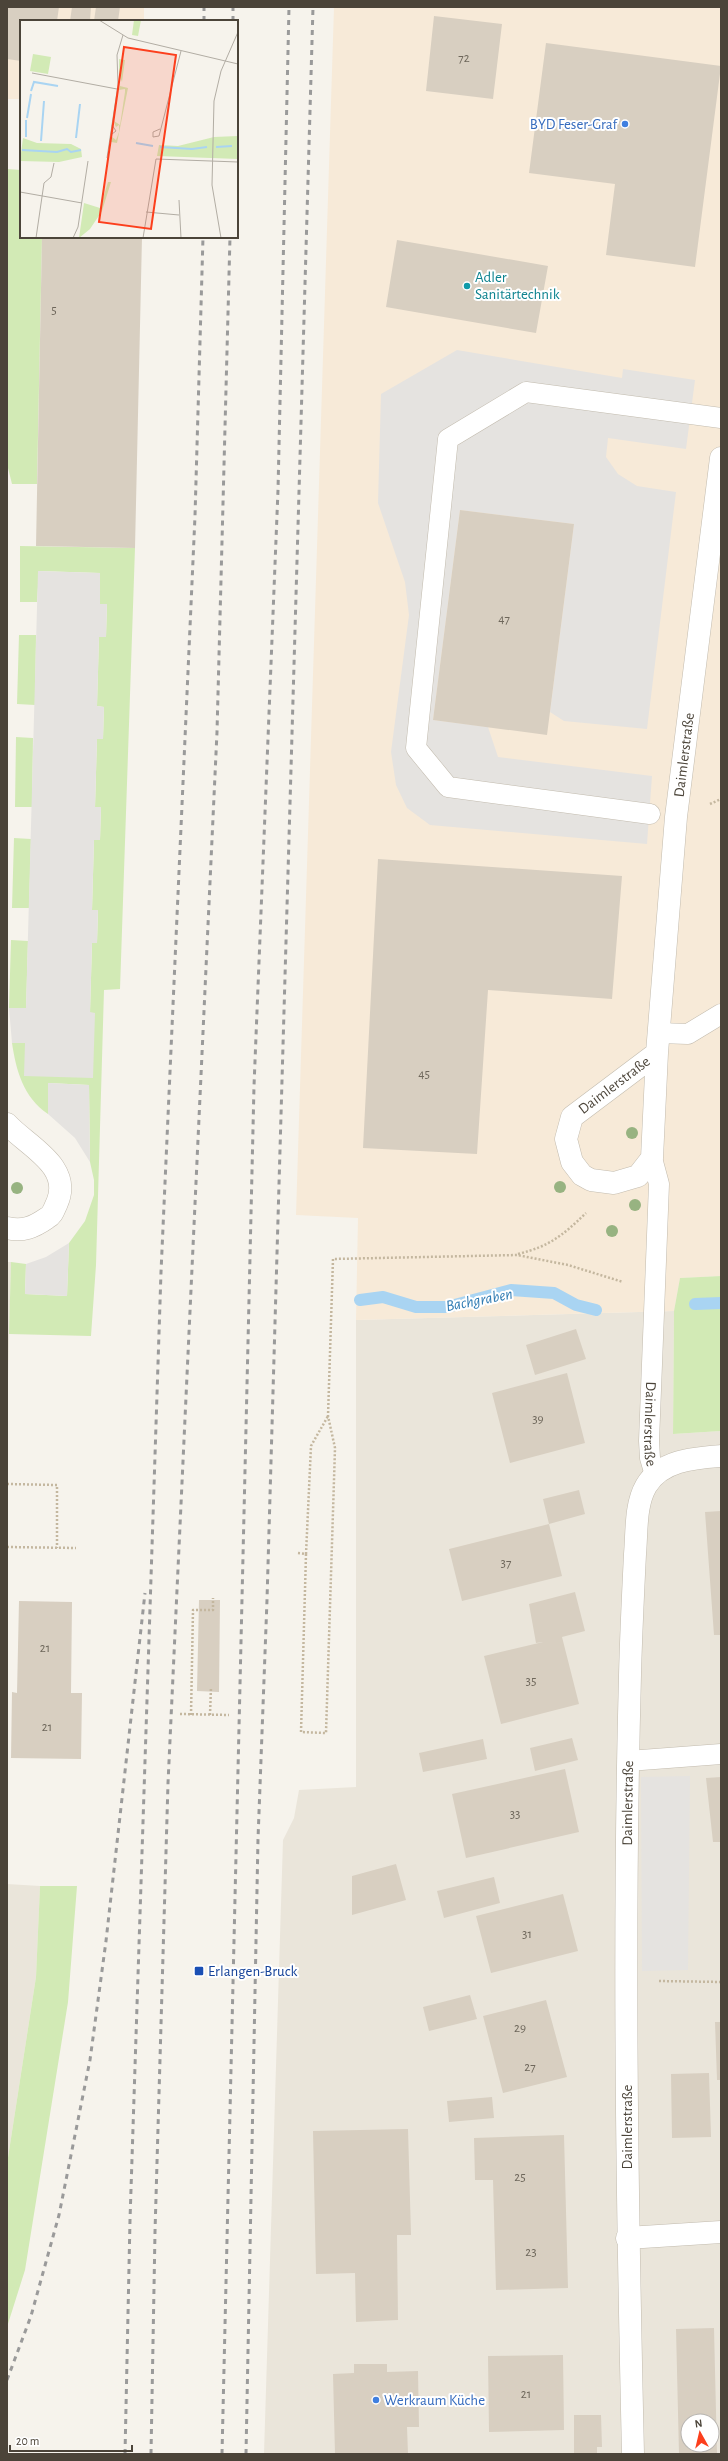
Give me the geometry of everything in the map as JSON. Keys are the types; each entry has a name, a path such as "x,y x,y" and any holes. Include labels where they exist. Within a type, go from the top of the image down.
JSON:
{"street":[{"name":"Daimlerstraße","path":"658,1043 572,1117 566,1139 572,1162 582,1175 591,1180 614,1183 638,1176 652,1158 658,1043 676,817 721,458"},
{"path":"7,1124 49,1158 58,1176 60,1197 51,1216 32,1228 16,1230 7,1228"},
{"path":"655,1475 669,1465 691,1458 721,1456"},
{"name":"Daimlerstraße","path":"633,2454 627,2238 628,1761 632,1609 637,1522 640,1501 645,1487 655,1475"},
{"path":"627,2238 721,2232"}],"lane":[{"path":"650,814 448,787 416,748 448,439 526,392 721,418"},
{"path":"658,1043 688,1034 721,1014"},
{"name":"Daimlerstraße","path":"652,1158 659,1184 649,1440 650,1458 655,1475"},
{"path":"628,1761 721,1754"}],"path":[{"path":"517,1255 544,1248 572,1227 590,1209 608,1182"},
{"path":"328,1416 311,1446 306,1554 301,1732 326,1733 336,1448 328,1416 333,1259 517,1255 568,1265 654,1293"},
{"path":"7,1484 57,1485 57,1548"},
{"path":"7,1547 76,1548"},
{"path":"298,1553 306,1554"},
{"path":"191,1715 193,1610 213,1610 213,1598"},
{"path":"210,1715 211,1687"},
{"path":"180,1714 230,1716"},
{"path":"627,1982 721,1982"}],"shaded area":[{"path":"7,7 144,7 144,20 20,20 20,99 7,99"},
{"path":"334,7 721,7 721,1276 680,1278 674,1311 356,1320 358,1218 296,1215"},
{"path":"457,350 622,378 623,369 695,380 686,449 608,438 606,457 618,474 637,486 676,492 647,729 564,721 550,712 574,524 460,510 433,720 488,727 498,757 652,776 647,844 430,825 407,808 396,785 391,752 409,615 405,582 378,503 381,394"},
{"path":"38,571 100,573 100,604 107,604 106,637 99,637 97,706 104,707 103,739 97,739 95,807 101,807 100,840 94,840 92,910 98,910 97,943 92,943 90,1012 95,1013 93,1078 24,1076 25,1043 12,1043 9,1008 26,1008"},
{"path":"48,1083 89,1085 90,1162 75,1138 48,1114"},
{"path":"69,1243 67,1296 25,1294 26,1264 46,1257"},
{"path":"7,1262 11,1262 7,1417"},
{"path":"674,1311 673,1434 721,1431 721,2454 264,2454 283,1840 294,1818 299,1790 356,1787 356,1320"},
{"path":"690,1776 688,1970 642,1971 641,1777"},
{"path":"7,1884 40,1886 36,1977 7,2164"}],"green space":[{"path":"7,169 20,170 20,238 42,238 37,484 12,484 7,464"},
{"path":"20,546 135,548 120,989 104,990 96,1265 91,1336 9,1334 11,1262 26,1264 25,1294 67,1296 69,1243 85,1221 94,1195 94,1180 90,1162 89,1085 48,1083 48,1114 32,1100 22,1082 12,1043 25,1043 95,1013 90,1013 92,943 97,943 98,911 92,910 94,840 100,840 101,807 95,808 97,738 103,739 104,707 97,706 99,637 106,637 107,605 100,604 100,573 39,571 37,602 20,602"},
{"path":"19,635 36,635 35,705 17,704"},
{"path":"16,737 33,738 32,807 15,807"},
{"path":"14,838 31,839 29,908 12,908"},
{"path":"11,940 28,941 26,1009 9,1008"},
{"path":"721,1276 721,1431 673,1434 674,1311 680,1278"},
{"path":"40,1886 77,1886 68,2002 25,2270 7,2327 7,2164 36,1977"}],"building":[{"path":"7,7 59,7 57,20 20,20 20,61 7,59"},
{"path":"72,7 91,7 90,20 70,20"},
{"path":"96,7 120,7 118,20 94,20"},
{"path":"434,16 502,24 493,99 426,91"},
{"name":"BYD Feser-Graf","path":"546,43 721,66 695,267 606,255 615,184 529,173"},
{"path":"42,238 142,238 135,548 36,546"},
{"name":"Adler Sanitärtechnik","path":"397,240 548,266 536,333 386,307"},
{"path":"460,510 574,524 547,735 433,720"},
{"path":"378,859 622,876 612,999 488,990 477,1154 363,1148"},
{"path":"576,1329 586,1359 535,1375 526,1345"},
{"path":"567,1373 585,1443 510,1463 492,1393"},
{"path":"579,1490 585,1514 549,1524 543,1499"},
{"path":"721,1511 721,1635 714,1635 705,1512"},
{"path":"549,1524 562,1576 462,1601 449,1549"},
{"path":"575,1592 585,1631 562,1637 579,1704 501,1724 484,1656 543,1642 536,1643 529,1604"},
{"path":"199,1600 220,1600 219,1692 197,1691"},
{"path":"19,1601 72,1602 71,1693 82,1693 81,1759 11,1758 12,1692 17,1693"},
{"path":"572,1738 578,1760 535,1771 530,1748"},
{"path":"483,1739 487,1759 423,1772 419,1753"},
{"path":"565,1769 579,1832 466,1858 452,1794"},
{"path":"721,1777 721,1842 713,1842 706,1778"},
{"path":"396,1864 406,1900 352,1915 352,1876"},
{"path":"494,1877 500,1903 444,1918 437,1891"},
{"path":"563,1894 578,1951 491,1973 476,1916"},
{"path":"470,1995 477,2019 429,2031 423,2007"},
{"path":"546,2000 567,2077 503,2093 483,2016"},
{"path":"715,2022 721,2022 721,2080 717,2080"},
{"path":"709,2073 711,2137 672,2138 671,2074"},
{"path":"492,2097 494,2118 449,2122 447,2101"},
{"path":"408,2129 411,2235 397,2235 398,2320 356,2322 355,2273 316,2274 313,2131"},
{"path":"564,2135 568,2288 496,2290 493,2180 475,2180 474,2138"},
{"path":"714,2328 716,2413 680,2413 680,2453 717,2454 679,2454 676,2329"},
{"path":"563,2355 564,2430 489,2432 488,2356"},
{"name":"Werkraum Küche","path":"354,2364 387,2364 387,2372 418,2371 419,2427 407,2427 408,2454 335,2454 333,2374 354,2373"},
{"path":"574,2415 601,2415 602,2447 597,2447 597,2454 574,2454"}],"waterway":[{"name":"Bachgraben","path":"360,1300 383,1297 416,1307 447,1307 511,1290 554,1293 576,1305 596,1310"},
{"name":"Bachgraben","path":"695,1304 721,1303"}],"railway":[{"path":"204,7 204,20"},
{"path":"233,7 233,20"},
{"path":"222,2454 254,1086 278,490 289,7"},
{"path":"246,2454 258,1839 267,1600 313,7"},
{"path":"125,2454 130,2220 161,1272 195,516 203,238"},
{"path":"151,2454 155,2232 168,1783 217,732 230,238"},
{"path":"7,2380 31,2316 59,2215 90,2060 106,1941 145,1593"}],"place":[{"name":"BYD Feser-Graf","path":"625,124"},
{"name":"Adler Sanitärtechnik","path":"467,286"},
{"name":"Erlangen-Bruck","path":"199,1971"},
{"name":"Werkraum Küche","path":"376,2400"}]}
